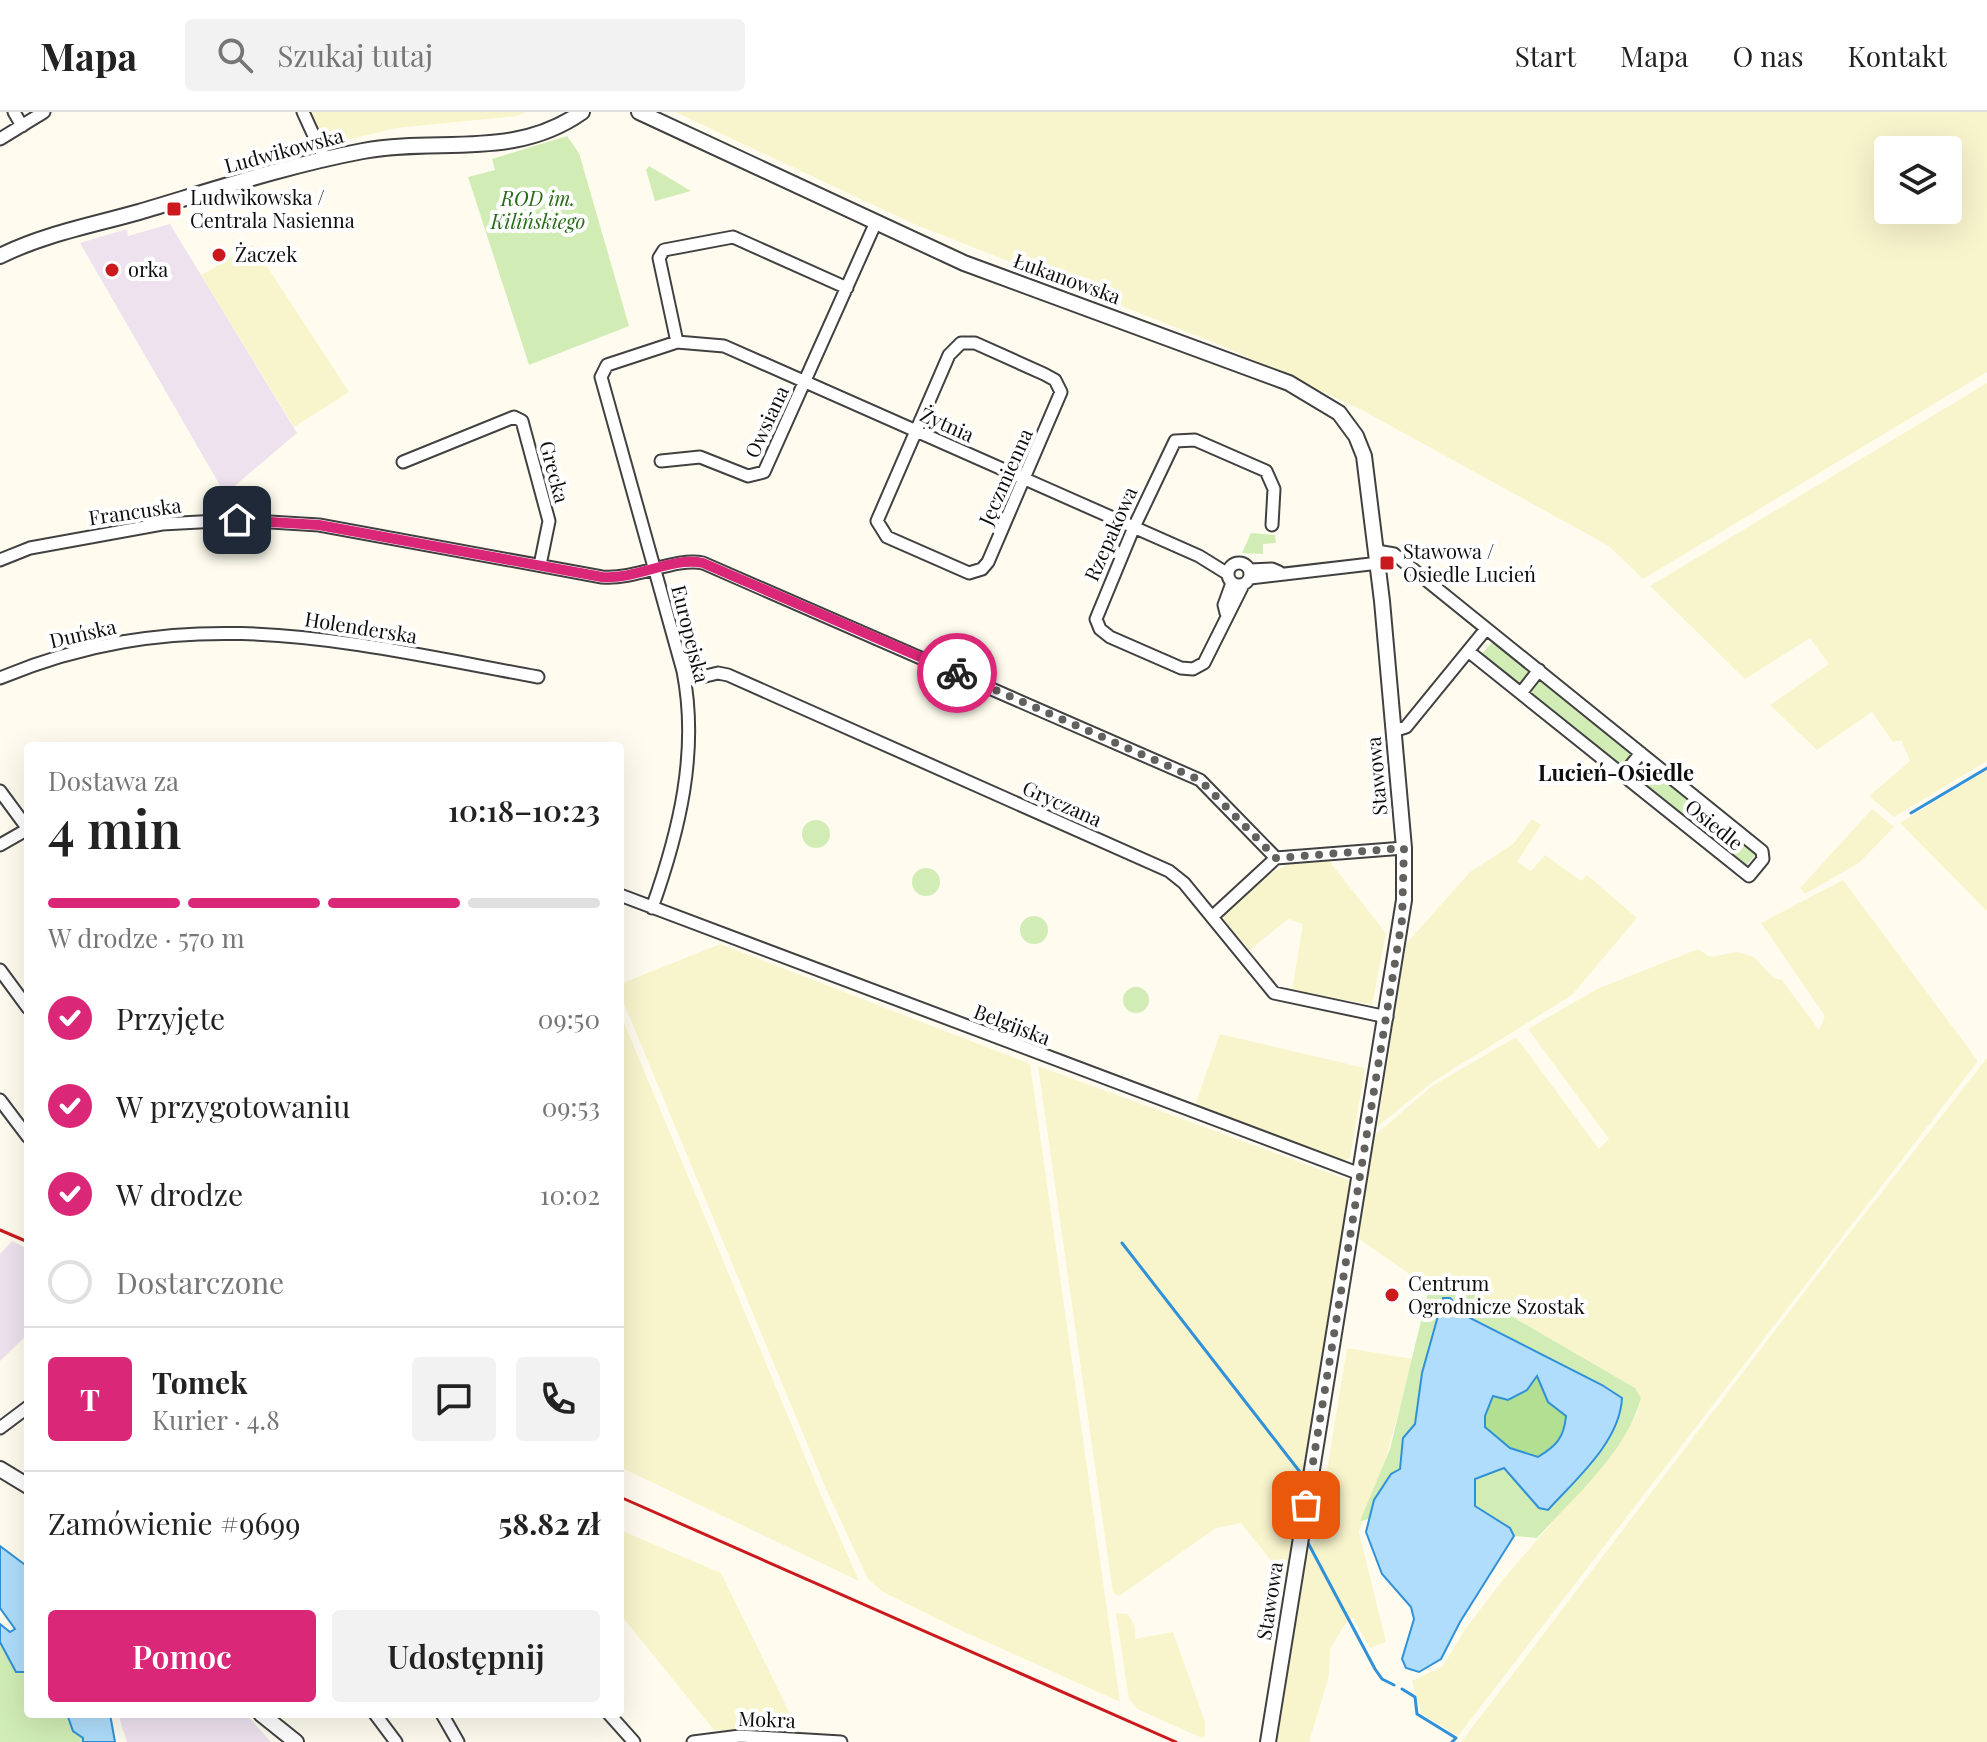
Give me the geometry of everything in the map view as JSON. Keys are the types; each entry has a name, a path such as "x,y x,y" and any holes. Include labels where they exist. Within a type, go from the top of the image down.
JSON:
{"street":[{"path":"14,112 22,126"},
{"path":"0,139 44,112"},
{"path":"303,112 325,160"},
{"name":"Ludwikowska","path":"0,256 66,232 325,160 398,147 504,144 553,129 582,112"},
{"name":"Łukanowska","path":"639,112 972,266 1289,383 1330,405 1351,428 1364,456 1378,557"},
{"name":"Owsiana","path":"661,461 700,457 748,476 760,475 770,465 876,222"},
{"path":"677,342 659,258 661,252 669,248 733,237 847,288"},
{"name":"Żytnia","path":"601,373 607,365 677,342 724,346 1239,576 1273,577 1279,572 1378,557"},
{"name":"Jęczmienna","path":"969,342 1050,377 1060,386 1059,400 985,566 969,573 952,567 887,537 878,525 878,516 916,431 953,348 969,342"},
{"name":"Europejska","path":"601,373 685,681 688,742 681,813 652,908"},
{"name":"Grecka","path":"403,462 514,417 522,421 549,521 540,565"},
{"name":"Rzepakowa","path":"1239,576 1224,605 1226,613 1204,663 1193,669 1181,668 1105,634 1097,624 1096,613 1169,447 1175,441 1188,438 1266,471 1274,489 1272,525"},
{"name":"Francuska","path":"0,560 30,548 162,524 237,520 319,525 611,578 656,571 691,561 712,566 1200,780 1276,858"},
{"name":"Osiedle","path":"1378,557 1394,554 1762,851 1763,859 1749,876 1468,651"},
{"name":"Stawowa","path":"1268,1742 1402,920 1404,848 1378,557"},
{"path":"1393,731 1406,727 1486,629"},
{"name":"Holenderska","path":"177,634 241,631 315,636 538,677"},
{"name":"Duńska","path":"0,678 30,666 94,649 177,634"},
{"path":"1521,693 1539,670"},
{"name":"Gryczana","path":"685,681 718,673 728,675 1142,859 1177,876 1274,993 1387,1017"},
{"path":"1623,775 1641,753"},
{"path":"0,791 24,824"},
{"path":"0,845 24,831"},
{"path":"1212,917 1276,858 1404,848"},
{"name":"Belgijska","path":"624,897 1360,1174"},
{"path":"0,970 24,1003"},
{"path":"0,1100 24,1132"},
{"path":"0,1428 24,1410"},
{"path":"0,1469 24,1484"},
{"path":"266,1718 296,1742"},
{"path":"378,1718 396,1742"},
{"path":"444,1718 458,1742"},
{"path":"613,1718 634,1742"},
{"name":"Mokra","path":"693,1742 741,1739 841,1742"}],"shaded area":[{"path":"309,112 526,112 517,116 396,128 327,145"},
{"path":"675,112 1987,112 1987,372 1643,579 1609,546 1360,409 1223,346 914,224"},
{"path":"170,224 297,433 225,494 80,243 127,229 128,236"},
{"path":"253,245 349,392 294,427 201,275"},
{"path":"1987,383 1987,761 1894,817 1869,796 1910,761 1901,740 1893,742 1872,712 1817,750 1770,705 1829,664 1810,638 1745,679 1650,586"},
{"path":"1987,770 1987,911 1900,823"},
{"path":"1872,809 1894,827 1859,863 1805,894 1800,888"},
{"path":"1532,819 1541,825 1517,862 1531,871 1545,855 1581,881 1587,875 1637,918 1572,995 1434,1081 1377,1127 1406,944 1470,872 1513,844"},
{"path":"1329,861 1386,933 1372,1005 1292,990 1303,924 1288,919 1250,950 1224,920 1224,914 1273,872 1289,864"},
{"path":"1843,880 1978,1061 1458,1736 1421,1713 1412,1681 1443,1666 1466,1628 1505,1577 1607,1459 1637,1415 1641,1398 1635,1388 1475,1295 1429,1288 1358,1238 1373,1137 1432,1086 1516,1037 1599,1149 1609,1139 1528,1029 1597,989 1698,949 1710,957 1737,952 1754,957 1774,978 1782,980 1819,1030 1825,1016 1761,923"},
{"path":"720,944 1030,1064 1120,1702 956,1628 883,1592 868,1579 826,1489 624,1004 624,982"},
{"path":"624,1023 820,1493 859,1581 624,1469"},
{"path":"1220,1034 1365,1068 1350,1158 1342,1161 1195,1105"},
{"path":"1987,1058 1987,1742 1461,1742 1834,1253"},
{"path":"1038,1066 1351,1181 1287,1581 1241,1523 1216,1528 1119,1596 1113,1593"},
{"path":"12,1241 24,1247 24,1338 0,1361 0,1254"},
{"path":"1347,1348 1413,1359 1385,1462 1359,1532 1386,1642 1370,1648 1353,1618 1345,1624 1330,1649 1329,1676 1309,1742 1277,1742 1304,1560 1314,1543"},
{"path":"624,1532 721,1573 799,1732 714,1730 624,1619"},
{"path":"1116,1613 1128,1614 1135,1626 1135,1639 1173,1632 1205,1722 1205,1736 1202,1738 1137,1709 1129,1699"},
{"path":"119,1718 250,1718 271,1742 127,1742"}],"green space":[{"name":"ROD im. Kilińskiego","path":"567,136 579,153 629,326 529,365 468,177 495,170 492,159"},
{"path":"649,166 691,191 655,201 646,170"},
{"path":"1251,533 1275,535 1276,543 1263,544 1263,554 1242,553"},
{"path":"1494,640 1531,671 1519,685 1481,655"},
{"path":"1539,679 1582,708 1582,713 1619,738 1619,743 1633,754 1620,767 1598,752 1598,748 1579,733 1574,733 1549,713 1549,708 1533,700 1529,693"},
{"path":"1642,761 1757,853 1744,868 1631,775"},
{"path":"816,820 826,824 830,834 826,844 816,848 806,844 802,834 806,824"},
{"path":"926,868 936,872 940,882 936,892 926,896 916,892 912,882 916,872"},
{"path":"1034,916 1044,920 1048,930 1044,940 1034,944 1024,940 1020,930 1024,920"},
{"path":"1136,987 1145,991 1149,1000 1145,1009 1136,1013 1127,1009 1123,1000 1127,991"},
{"path":"1429,1288 1475,1295 1635,1388 1641,1398 1624,1437 1611,1455 1537,1538 1514,1536 1510,1528 1475,1506 1475,1479 1504,1468 1539,1508 1622,1399 1470,1318 1450,1298 1422,1373 1415,1424 1403,1438 1400,1469 1384,1484 1369,1519 1360,1521 1390,1449"},
{"path":"1536,1375 1548,1402 1566,1416 1558,1441 1538,1457 1510,1448 1485,1427 1485,1416 1494,1395"},
{"path":"0,1642 16,1672 24,1672 24,1718 68,1718 73,1731 84,1738 83,1742 0,1742"}],"water":[{"path":"1443,1298 1450,1298 1470,1318 1622,1398 1619,1414 1605,1445 1548,1510 1539,1508 1504,1468 1475,1479 1475,1506 1510,1528 1514,1536 1460,1622 1441,1659 1419,1672 1406,1668 1402,1659 1414,1619 1411,1607 1382,1574 1366,1532 1374,1500 1391,1474 1400,1469 1403,1438 1415,1424 1422,1373","holes":["1537,1376 1548,1402 1566,1416 1565,1424 1558,1441 1538,1457 1510,1448 1485,1427 1485,1416 1493,1396 1508,1400 1527,1390"]},
{"path":"0,1546 24,1564 24,1672 16,1672 0,1642 0,1624 10,1632 15,1629 0,1608"},
{"path":"68,1718 111,1718 115,1742 83,1742 83,1738 73,1731"}],"waterway":[{"path":"1911,813 1987,768"},
{"path":"1122,1243 1300,1472"},
{"path":"1307,1541 1375,1669 1382,1679 1394,1685"},
{"path":"1402,1689 1415,1697 1417,1714 1456,1738 1452,1742"}],"railway":[{"path":"0,1230 24,1240"},
{"path":"624,1499 1176,1742"}],"way so far":[{"path":"957,673 1200,780 1217,794 1262,847 1276,858 1404,848 1402,920 1306,1505"}],"place":[{"name":"Ludwikowska / Centrala Nasienna","path":"174,209"},
{"name":"Żaczek","path":"219,255"},
{"name":"orka","path":"112,270"},
{"name":"Stawowa / Osiedle Lucień","path":"1387,563"},
{"name":"Centrum Ogrodnicze Szostak","path":"1392,1295"}],"district":[{"name":"Lucień-Osiedle","path":"1616,773"}],"route":[{"path":"237,520 319,525 602,577 630,577 685,562 703,563 957,673"}]}
